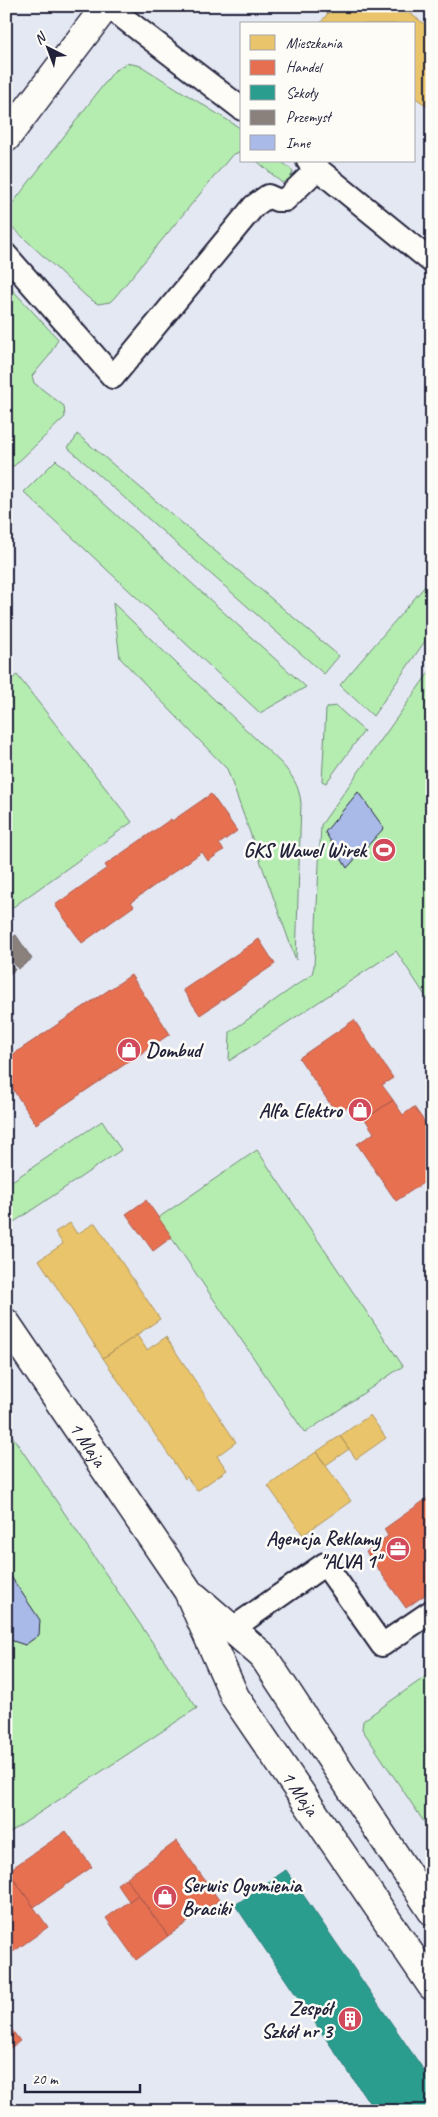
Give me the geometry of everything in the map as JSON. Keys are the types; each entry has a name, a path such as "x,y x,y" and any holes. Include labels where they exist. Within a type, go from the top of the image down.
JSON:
{"street":[{"path":"6,138 107,6"},
{"name":"1 Maja","path":"6,1323 188,1591 235,1697 432,1986"},
{"name":"1 Maja","path":"188,1591 263,1656 432,1911"}],"lane":[{"path":"107,6 240,107"},
{"path":"6,255 113,377 254,206 268,196 285,200 312,165 432,262"},
{"path":"232,1629 325,1564 382,1645 432,1611"}],"green space":[{"path":"127,63 141,66 240,128 240,152 232,155 115,297 110,302 98,304 87,297 10,225 6,220 6,212 114,71"},
{"path":"258,162 282,162 293,171 291,178 282,183"},
{"path":"6,283 58,339 49,356 32,376 34,383 64,406 65,417 14,466 6,464"},
{"path":"77,434 339,656 324,674 67,447 74,441"},
{"path":"56,460 306,687 260,713 24,492"},
{"path":"432,578 432,631 373,716 340,685"},
{"path":"113,603 280,762 294,781 299,791 301,803 296,960 227,769 120,658"},
{"name":"GKS Wawel Wirek","path":"432,668 432,1006 396,951 229,1061 230,1032 312,974 314,966 321,825"},
{"path":"17,675 132,822 6,912 6,683"},
{"path":"336,706 364,731 326,783 322,781 326,710 328,707"},
{"path":"102,1121 121,1150 11,1224 6,1217 6,1185"},
{"path":"257,1150 403,1366 305,1433 158,1218"},
{"path":"6,1427 197,1708 6,1835"},
{"path":"432,1672 432,1834 362,1729 363,1721"}],"building: Mieszkania":[{"path":"333,6 399,6 432,29 432,105 430,108 416,98 416,22 321,22"},
{"path":"70,1223 77,1234 95,1223 160,1319 103,1358 39,1260 63,1244 55,1232"},
{"path":"137,1335 147,1350 166,1337 236,1442 217,1456 227,1470 197,1491 187,1477 185,1479 103,1358"},
{"path":"370,1415 386,1438 356,1459 340,1436"},
{"path":"340,1436 349,1449 326,1465 316,1452"},
{"path":"316,1452 351,1501 303,1535 268,1486"}],"building: Handel":[{"path":"211,794 237,831 219,844 224,850 208,861 202,852 131,902 134,906 82,943 55,905 107,868 105,865"},
{"path":"259,939 275,964 200,1015 183,990"},
{"path":"131,975 170,1034 36,1124 6,1079 6,1059"},
{"path":"354,1020 393,1078 382,1085 393,1100 365,1119 354,1103 337,1114 299,1058"},
{"path":"393,1100 403,1115 414,1107 432,1132 432,1177 396,1201 357,1144 374,1133 365,1119"},
{"path":"146,1200 172,1237 153,1251 126,1214"},
{"path":"432,1495 432,1590 406,1608 366,1552 388,1536 384,1529"},
{"path":"66,1831 92,1867 34,1907 8,1871"},
{"path":"177,1841 219,1900 168,1936 126,1878"},
{"path":"8,1871 48,1927 6,1957 6,1873"},
{"path":"126,1878 138,1895 129,1901 117,1884"},
{"path":"138,1895 168,1936 136,1960 106,1918"},
{"path":"6,2022 20,2041 6,2051"}],"building: Szkoły":[{"name":"Zespół Szkół nr 3","path":"286,1870 432,2082 432,2111 375,2111 235,1905"}],"building: Przemysł":[{"path":"16,935 32,959 18,969 6,952 6,941"},
{"path":"6,957 15,970 6,976"}],"building: Inne":[{"path":"358,792 384,828 347,868 325,832"},
{"path":"6,1569 40,1620 39,1635 25,1645 10,1640 6,1635"}],"place":[{"name":"GKS Wawel Wirek","path":"384,850"},
{"name":"Dombud","path":"129,1050"},
{"name":"Alfa Elektro","path":"360,1110"},
{"name":"Agencja Reklamy \"ALVA 1\"","path":"398,1549"},
{"name":"Serwis Ogumienia Braciki","path":"165,1897"},
{"name":"Zespół Szkół nr 3","path":"350,2019"}]}
